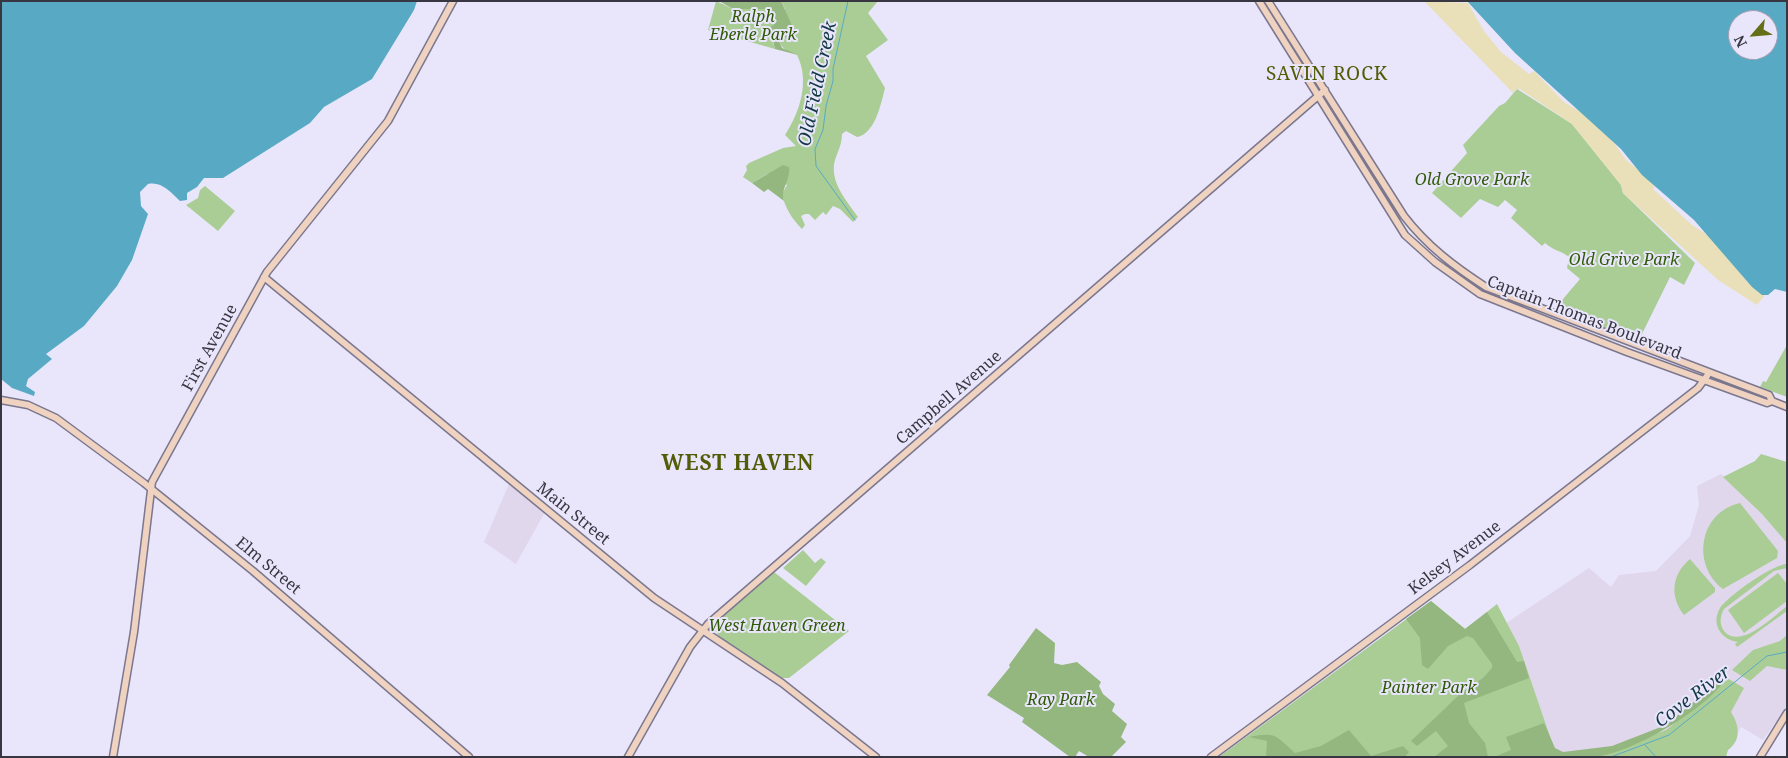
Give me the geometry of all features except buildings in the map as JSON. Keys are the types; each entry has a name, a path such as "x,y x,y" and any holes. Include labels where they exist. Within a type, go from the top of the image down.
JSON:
{"main road":[{"name":"First Avenue","path":"113,757 134,632 150,488 264,277 385,126 453,1"},
{"name":"Captain Thomas Boulevard","path":"1259,1 1405,235 1450,274 1480,294 1627,352 1705,379 1766,403 1772,401 1787,407"},
{"name":"Captain Thomas Boulevard","path":"1268,1 1404,216 1421,237 1455,267 1486,287 1769,395 1772,401"},
{"name":"Campbell Avenue","path":"628,757 690,647 702,631 1325,90"},
{"name":"Main Street","path":"264,277 654,598 782,683 876,757"},
{"name":"Kelsey Avenue","path":"1211,757 1467,567 1700,386 1708,373"},
{"name":"Elm Street","path":"1,400 39,409 70,427 150,488 254,571 469,757"},
{"path":"1760,757 1787,713"}],"shaded area":[{"path":"1721,474 1741,490 1787,541 1787,650 1779,663 1787,672 1787,707 1763,740 1741,727 1737,734 1612,757 1549,757 1497,629 1589,568 1611,587 1619,575 1656,571 1690,536 1699,505 1697,486"},
{"path":"509,484 545,512 516,564 484,542"}],"green space":[{"name":"Ralph Eberle Park","path":"716,1 733,9 769,9 774,16 772,39 775,49 708,30"},
{"path":"719,1 781,1 795,32 793,36 778,39 782,48 798,55 775,49 770,28 775,23 774,16 769,9 733,9"},
{"path":"781,1 878,1 868,13 888,40 866,56 885,88 876,117 868,130 863,135 857,137 846,131 842,134 834,168 840,191 858,217 853,222 840,209 833,206 826,215 823,212 815,220 809,214 801,216 805,225 802,229 789,213 783,199 782,194 787,185 767,174 752,183 743,177 747,170 746,166 749,163 783,148 796,146 785,135 795,116 802,96 803,75 797,55 785,49 778,38 781,37 785,9"},
{"name":"Old Grive Park","path":"1517,89 1572,124 1621,185 1623,193 1695,263 1684,285 1670,277 1641,336 1644,337 1641,342 1557,310 1557,306 1580,279 1567,268 1569,257 1545,243 1542,246 1511,218 1517,210 1505,200 1498,207 1480,199 1461,218 1432,193 1467,153 1463,145"},
{"path":"783,165 789,167 783,192 784,201 768,189 764,192 752,183"},
{"path":"205,186 235,211 218,231 186,205 198,198 200,190"},
{"path":"1787,345 1787,397 1760,387 1763,381 1766,382"},
{"path":"1761,454 1787,462 1787,543 1762,514 1723,477 1755,461"},
{"path":"1740,503 1778,551 1777,558 1723,589 1713,579 1706,567 1704,540 1708,528 1716,517 1726,508"},
{"path":"803,550 815,563 821,558 826,562 806,586 783,568"},
{"path":"1690,559 1715,588 1715,592 1684,615 1676,600 1675,586 1679,571"},
{"path":"1787,564 1787,568 1774,571 1724,609 1721,620 1722,628 1731,636 1739,637 1756,630 1787,606 1787,611 1737,647 1735,644 1738,642 1725,637 1717,625 1716,619 1720,608 1751,582 1780,565"},
{"name":"West Haven Green","path":"774,572 849,631 789,678 782,678 721,639 714,629 719,620"},
{"path":"1778,573 1787,584 1787,601 1744,633 1728,610"},
{"name":"Painter Park","path":"1431,601 1465,629 1497,604 1519,646 1557,757 1219,757"},
{"path":"1431,601 1465,629 1487,612 1517,662 1524,661 1529,678 1464,703 1469,723 1485,743 1488,757 1434,757 1448,746 1436,731 1417,746 1411,741 1461,693 1483,678 1492,668 1492,664 1473,638 1467,636 1448,646 1428,669 1422,665 1420,638 1406,619"},
{"name":"Ray Park","path":"1036,628 1055,643 1054,663 1062,665 1077,662 1101,682 1099,686 1103,694 1115,704 1112,711 1127,724 1121,737 1126,742 1111,757 1089,757 1079,751 1075,757 1070,757 1022,722 1024,718 987,695 1010,667 1009,665"},
{"path":"1787,635 1787,670 1767,666 1750,681 1732,670 1753,650 1780,641"},
{"path":"1725,676 1727,678 1717,690 1686,716 1647,739 1610,754 1594,757 1494,757 1511,750 1506,737 1544,723 1555,748 1563,752 1612,746 1666,725"},
{"path":"1727,678 1744,688 1731,712 1738,733 1726,757 1595,757 1666,730 1716,691"},
{"path":"1349,730 1371,756 1403,746 1409,752 1405,757 1266,757 1267,741 1249,737 1275,736 1295,753 1321,746"}],"sand":[{"path":"1424,1 1468,3 1484,31 1501,52 1529,74 1534,71 1564,102 1589,117 1610,137 1626,160 1656,184 1653,189 1692,225 1719,242 1747,282 1767,293 1757,305 1718,280 1623,193 1621,185 1572,124 1520,89 1516,89 1513,93"}],"water":[{"path":"1,1 417,1 414,10 372,79 324,107 310,123 223,178 204,178 197,187 187,193 187,200 180,201 166,188 157,184 148,184 140,192 141,206 148,214 132,260 117,286 84,326 46,354 52,359 28,379 26,386 35,392 34,396 12,388 1,379"},
{"path":"1467,1 1787,1 1787,292 1775,289 1768,295 1762,295 1752,287 1694,220 1642,175 1621,149 1515,53"}],"waterway":[{"name":"Old Field Creek","path":"848,1 833,69 833,81 826,106 823,130 815,149 816,166 855,220"},
{"name":"Cove River","path":"1611,757 1669,735 1767,656 1787,652"},
{"path":"1645,745 1656,757"}],"district":[{"name":"SAVIN ROCK","path":"1327,75"},
{"name":"WEST HAVEN","path":"738,464"}],"park label":[{"name":"Old Grove Park","path":"1472,180"}]}
